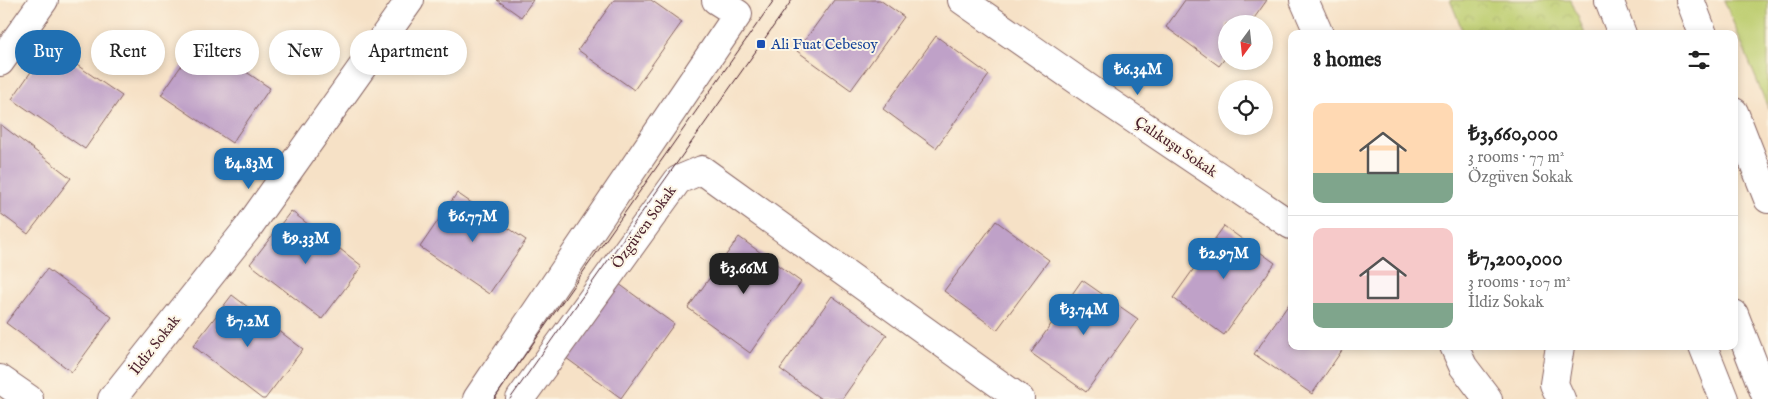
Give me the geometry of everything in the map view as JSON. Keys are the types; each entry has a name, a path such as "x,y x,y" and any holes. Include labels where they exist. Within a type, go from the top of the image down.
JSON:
{"main road":[{"path":"0,62 44,0"},
{"name":"İldiz Sokak","path":"112,399 247,229 410,0"},
{"name":"Çalıkuşu Sokak","path":"962,0 1288,223"},
{"path":"1304,0 1318,30"},
{"path":"1609,0 1620,30"},
{"path":"1690,0 1701,30"},
{"path":"477,399 727,7"},
{"path":"1738,122 1768,199"},
{"name":"Özgüven Sokak","path":"525,397 678,180 702,170 1020,399"},
{"path":"1738,324 1767,399"},
{"path":"1448,350 1459,356 1488,399"},
{"path":"1559,350 1554,384 1561,399"},
{"path":"1705,350 1724,399"},
{"path":"0,379 29,399"}],"green space":[{"path":"1450,0 1571,0 1583,30 1462,30"},
{"path":"1724,0 1768,0 1768,108 1738,34 1738,30 1736,30"}],"building":[{"path":"497,0 533,0 521,17"},
{"path":"614,0 651,0 682,22 634,90 578,50"},
{"path":"834,0 880,0 904,17 851,90 797,51"},
{"path":"1185,0 1267,0 1256,15 1218,15 1218,65 1166,27"},
{"path":"936,36 989,75 936,148 883,109"},
{"path":"81,68 122,96 85,149 12,99 29,75 81,75"},
{"path":"175,75 251,75 270,88 232,143 161,95"},
{"path":"0,124 71,178 28,234 0,213"},
{"path":"457,193 526,240 489,294 420,247"},
{"path":"291,211 362,266 322,319 250,264"},
{"path":"996,221 1049,260 997,330 944,291"},
{"path":"1224,226 1275,263 1224,335 1173,298"},
{"path":"739,237 801,282 750,353 688,308"},
{"path":"47,269 112,317 72,372 6,323"},
{"path":"1082,280 1138,319 1086,392 1031,353"},
{"path":"615,281 674,324 621,398 562,355"},
{"path":"232,295 303,349 265,399 262,399 193,346"},
{"path":"832,296 887,335 842,399 821,399 780,369"},
{"path":"1288,305 1288,350 1342,350 1312,394 1254,354"}],"tram line":[{"path":"494,399 774,0"},
{"path":"510,399 792,0"}],"place":[{"name":"Ali Fuat Cebesoy","path":"761,44"}]}
